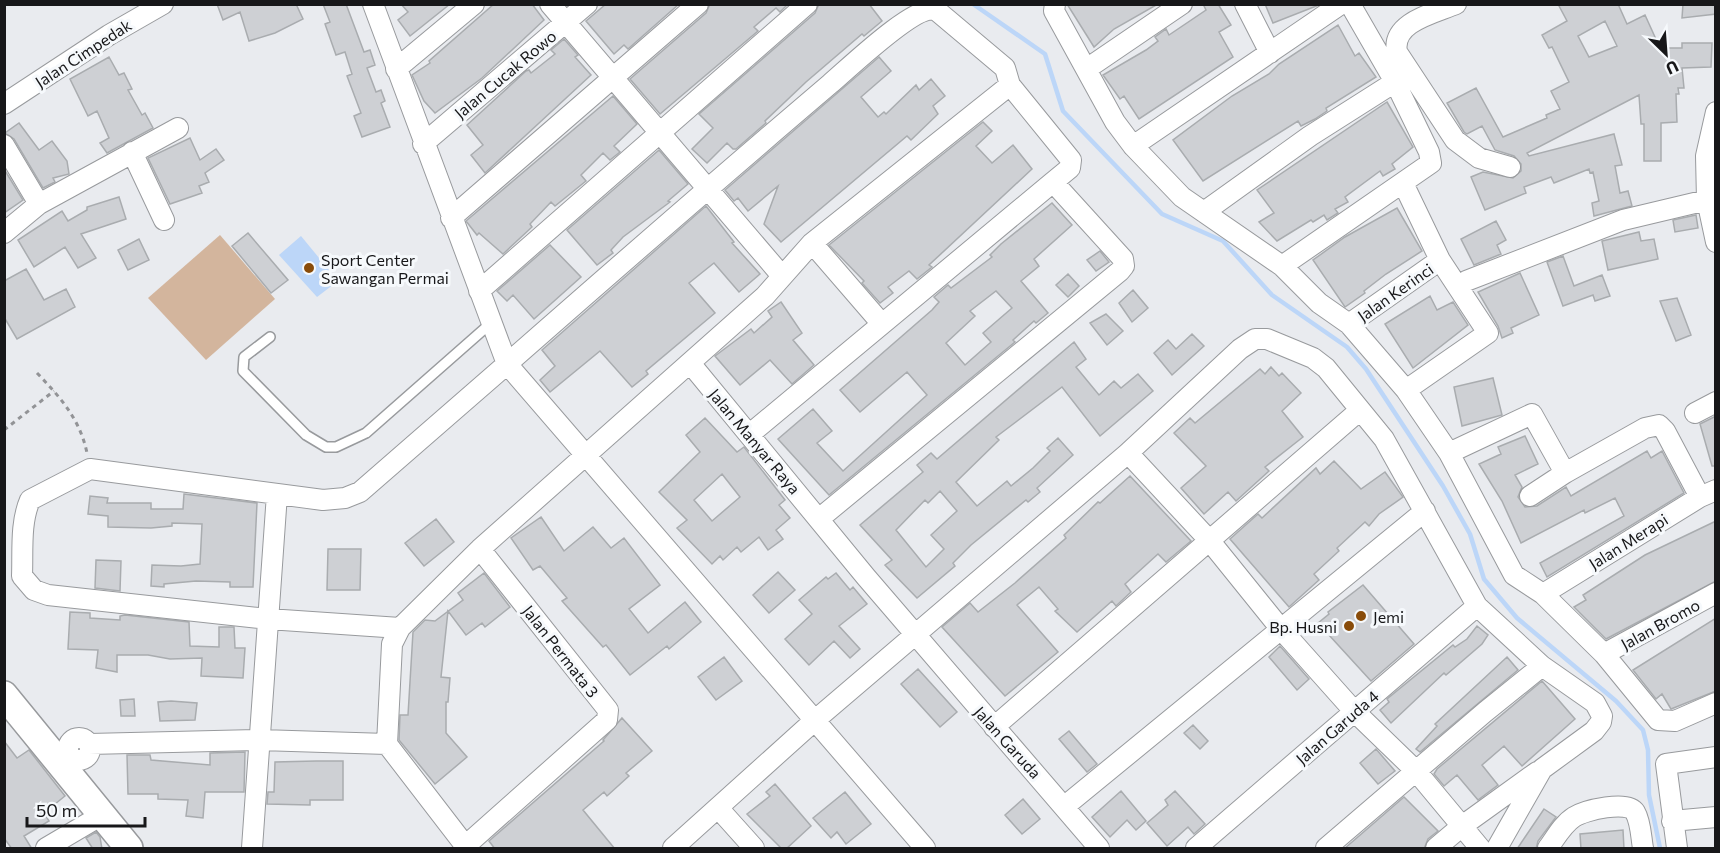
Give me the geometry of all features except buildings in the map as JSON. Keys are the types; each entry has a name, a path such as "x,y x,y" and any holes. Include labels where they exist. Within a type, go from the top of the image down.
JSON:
{"street":[{"path":"374,4 423,144 507,364 925,849"},
{"path":"396,69 474,4"},
{"path":"550,4 709,187 782,276"},
{"name":"Jalan Cucak Rowo","path":"423,144 587,4"},
{"path":"451,218 698,4"},
{"path":"479,291 807,4"},
{"path":"1055,4 1054,11 1088,68 1115,122 1133,146 1182,197 1282,266 1319,303 1350,324 1406,390 1449,453 1514,575 1543,594 1604,654 1658,720 1675,721 1716,703"},
{"path":"1088,68 1182,4"},
{"path":"1245,4 1270,53"},
{"path":"1133,146 1341,4"},
{"path":"1282,266 1431,163 1429,152 1395,82 1350,4"},
{"path":"1456,4 1407,26 1399,34 1395,44 1397,52 1455,140 1479,158 1510,167"},
{"name":"Jalan Cimpedak","path":"4,104 156,6"},
{"path":"399,628 268,619 48,595 34,590 22,576 26,510 30,500 90,469 323,500 345,498 360,492 709,187 892,32 925,9 936,10 1005,68 1010,85 1071,160 1070,168 750,434"},
{"path":"1204,212 1310,136 1395,82"},
{"path":"465,848 387,744 392,644 399,628 480,549 765,296 812,243 1010,85"},
{"path":"1716,112 1706,156 1707,200 1716,242"},
{"path":"4,233 39,204 178,128"},
{"path":"4,145 39,204"},
{"path":"132,152 164,220"},
{"path":"820,518 1124,266 1123,259 1053,182"},
{"path":"1403,183 1440,260 1488,335 1406,390"},
{"path":"1466,281 1623,220 1707,200"},
{"path":"812,243 882,324"},
{"name":"Jalan Kerinci","path":"1350,324 1440,260"},
{"path":"673,849 814,721 1128,453 1240,349 1255,339 1267,339 1313,358 1335,376 1359,411 1384,439 1477,606 1542,666 1595,703 1602,716 1594,731 1462,826 1436,849"},
{"name":"Jalan Manyar Raya","path":"690,363 916,635"},
{"path":"1695,413 1716,402"},
{"path":"994,727 1359,411"},
{"path":"1449,453 1532,414 1565,473"},
{"path":"1530,496 1565,473 1645,428 1659,425 1708,494"},
{"path":"1128,453 1209,540 1280,628 1354,711 1416,771 1480,849"},
{"path":"252,849 277,494"},
{"name":"Jalan Merapi","path":"1543,594 1708,494"},
{"path":"1065,806 1425,511"},
{"name":"Jalan Permata 3","path":"465,848 607,720 608,710 480,549"},
{"name":"Jalan Bromo","path":"1604,654 1716,594"},
{"name":"Jalan Garuda 4","path":"1196,849 1477,606"},
{"name":"Jalan Garuda","path":"916,635 1065,806 1090,845"},
{"path":"1326,849 1542,666"},
{"path":"4,694 129,849"},
{"path":"89,744 260,740 387,744"},
{"path":"1677,849 1666,764 1716,757"},
{"path":"1497,849 1542,769"},
{"path":"1548,849 1564,825 1574,817 1584,812 1623,806 1630,807 1636,813 1643,849"},
{"path":"719,809 754,849"},
{"path":"46,849 102,815"},
{"path":"1672,821 1716,817"}],"lane":[{"path":"270,337 244,357 243,371 306,435 326,447 336,447 366,433 491,323"}],"path":[{"path":"37,373 69,409 83,436 90,469"},
{"path":"4,430 54,391"}],"shaded area":[{"path":"220,235 275,299 206,360 148,298"}],"water":[{"name":"Sport Center Sawangan Permai","path":"301,236 338,281 317,297 279,255"}],"waterway":[{"path":"973,4 1045,54 1063,111 1162,214 1223,241 1272,295 1347,347 1366,369 1443,486 1470,534 1484,579 1517,618 1616,701 1643,730 1648,750 1649,795 1660,848"}],"place":[{"name":"Sport Center Sawangan Permai","path":"309,268"},
{"name":"Jemi","path":"1361,616"},
{"name":"Bp. Husni","path":"1349,626"}]}
